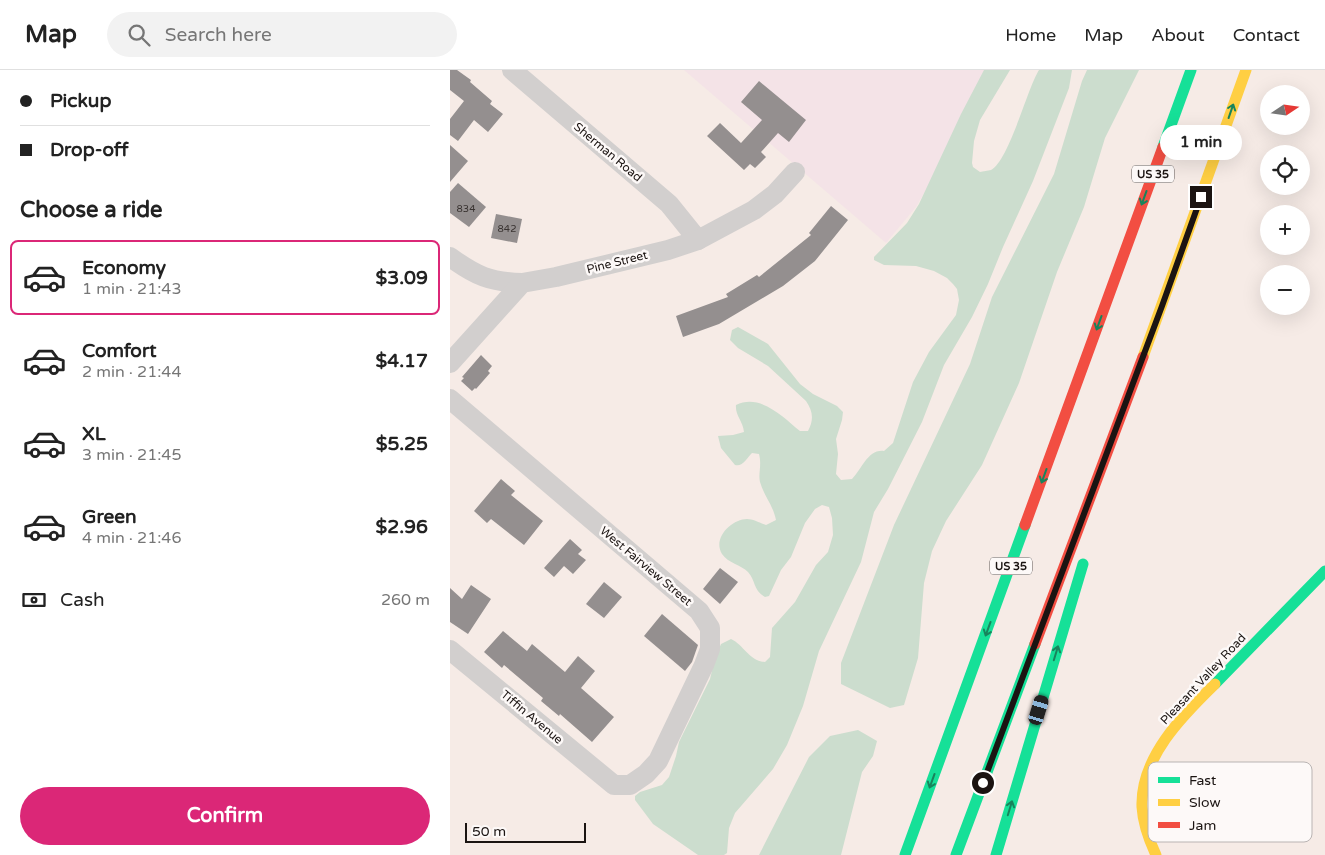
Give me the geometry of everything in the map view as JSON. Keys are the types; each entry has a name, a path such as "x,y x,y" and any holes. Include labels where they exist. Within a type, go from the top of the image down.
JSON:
{"main road":[{"name":"US 35","path":"905,855 1191,70"},
{"path":"956,855 1162,306 1246,70"},
{"path":"1086,538 1092,494"},
{"path":"996,855 1084,556"},
{"name":"Pleasant Valley Road","path":"1154,762 1157,753 1178,723 1325,571"},
{"name":"Pleasant Valley Road","path":"1148,777 1142,793 1143,813 1148,836"},
{"path":"898,855 912,838"},
{"name":"Pleasant Valley Road","path":"1150,842 1156,855"}],"street":[{"name":"Sherman Road","path":"512,70 669,204 698,240"},
{"name":"Pine Street","path":"450,257 469,271 485,278 502,283 522,283 556,277 668,250 698,240 754,210 775,194 795,172"},
{"path":"450,363 522,283"},
{"name":"West Fairview Street","path":"450,400 699,611 710,628 710,649 658,761 646,774 630,785 614,785"},
{"name":"Tiffin Avenue","path":"450,650 614,785"}],"shaded area":[{"path":"684,70 987,70 966,120 916,207 886,243"}],"green space":[{"path":"984,70 1010,70 980,120 974,141 972,163 973,167 980,172 991,170 998,164 1011,139 1039,70 1072,70 1069,88 1033,181 988,284 972,317 944,365 922,422 888,489 874,512 861,562 819,651 803,706 787,745 773,769 735,813 729,828 727,853 724,855 698,855 653,824 635,800 635,796 640,792 662,785 669,777 679,742 710,679 715,658 721,644 731,639 759,661 765,662 770,657 772,628 795,602 816,565 828,552 833,535 829,507 822,505 815,509 805,523 791,557 781,570 769,596 765,597 758,591 748,572 728,560 722,554 720,542 722,536 725,530 735,522 749,519 766,525 776,520 760,482 759,454 752,453 743,463 735,465 721,448 718,436 744,432 736,405 745,402 762,404 779,413 800,431 808,431 812,419 810,408 806,401 768,366 738,348 730,340 732,330 738,327 768,344 800,384 813,394 837,406 843,412 836,439 838,454 836,474 841,480 852,479 869,456 878,451 884,451 893,443 913,382 929,352 956,315 959,300 957,289 953,284 947,278 934,271 916,266 884,265 874,260 874,257 907,223 919,204"},
{"path":"1087,70 1139,70 1105,138 1084,207 1057,272 1019,383 982,465 946,521 932,551 924,583 918,658 904,705 890,708 841,684 841,663 894,525 970,364 992,297 1054,174"},
{"path":"858,730 877,741 873,756 862,772 841,855 759,855 809,757 830,736"}],"building":[{"path":"450,70 457,70 471,80 470,82 492,101 490,104 503,114 488,132 474,120 458,141 450,135 450,119 464,101 450,90"},
{"path":"759,81 806,120 789,142 778,133 761,152 766,157 755,168 750,164 744,170 707,136 720,123 741,143 762,120 741,102"},
{"path":"450,145 468,161 450,182"},
{"path":"458,183 486,207 469,227 450,213 450,192"},
{"path":"831,206 848,220 815,261 783,286 719,324 683,337 676,316 728,297 726,294 757,275 759,277 811,235 809,233"},
{"path":"496,214 522,219 517,243 491,238"},
{"path":"481,355 492,366 488,371 490,373 472,391 461,381 464,378 462,377"},
{"path":"501,479 515,491 511,495 543,521 524,545 491,519 487,523 474,511"},
{"path":"570,539 582,550 578,554 586,560 573,574 564,566 554,577 544,568"},
{"path":"720,568 738,582 720,604 703,589"},
{"path":"604,582 622,597 604,618 586,604"},
{"path":"471,585 491,599 468,634 450,622 450,588 462,599"},
{"path":"662,614 698,645 692,662 685,671 644,636"},
{"path":"503,631 527,651 532,644 565,672 578,656 595,671 581,688 614,717 592,742 560,714 559,716 541,701 543,698 504,665 502,668 484,652"}],"traffic: fast":[{"path":"1163,147 1191,70"},
{"path":"905,855 1025,525"},
{"path":"996,855 1083,564"},
{"path":"1215,684 1325,571"},
{"path":"956,855 1035,644"}],"traffic: slow":[{"path":"1143,357 1246,70"},
{"path":"1153,762 1165,739 1189,710 1215,684"},
{"path":"1148,772 1143,789 1142,807 1148,835"},
{"path":"1150,842 1156,855"}],"traffic: jam":[{"path":"1025,525 1163,147"},
{"path":"1035,644 1143,357"}],"route":[{"path":"983,783 1201,197"}]}
